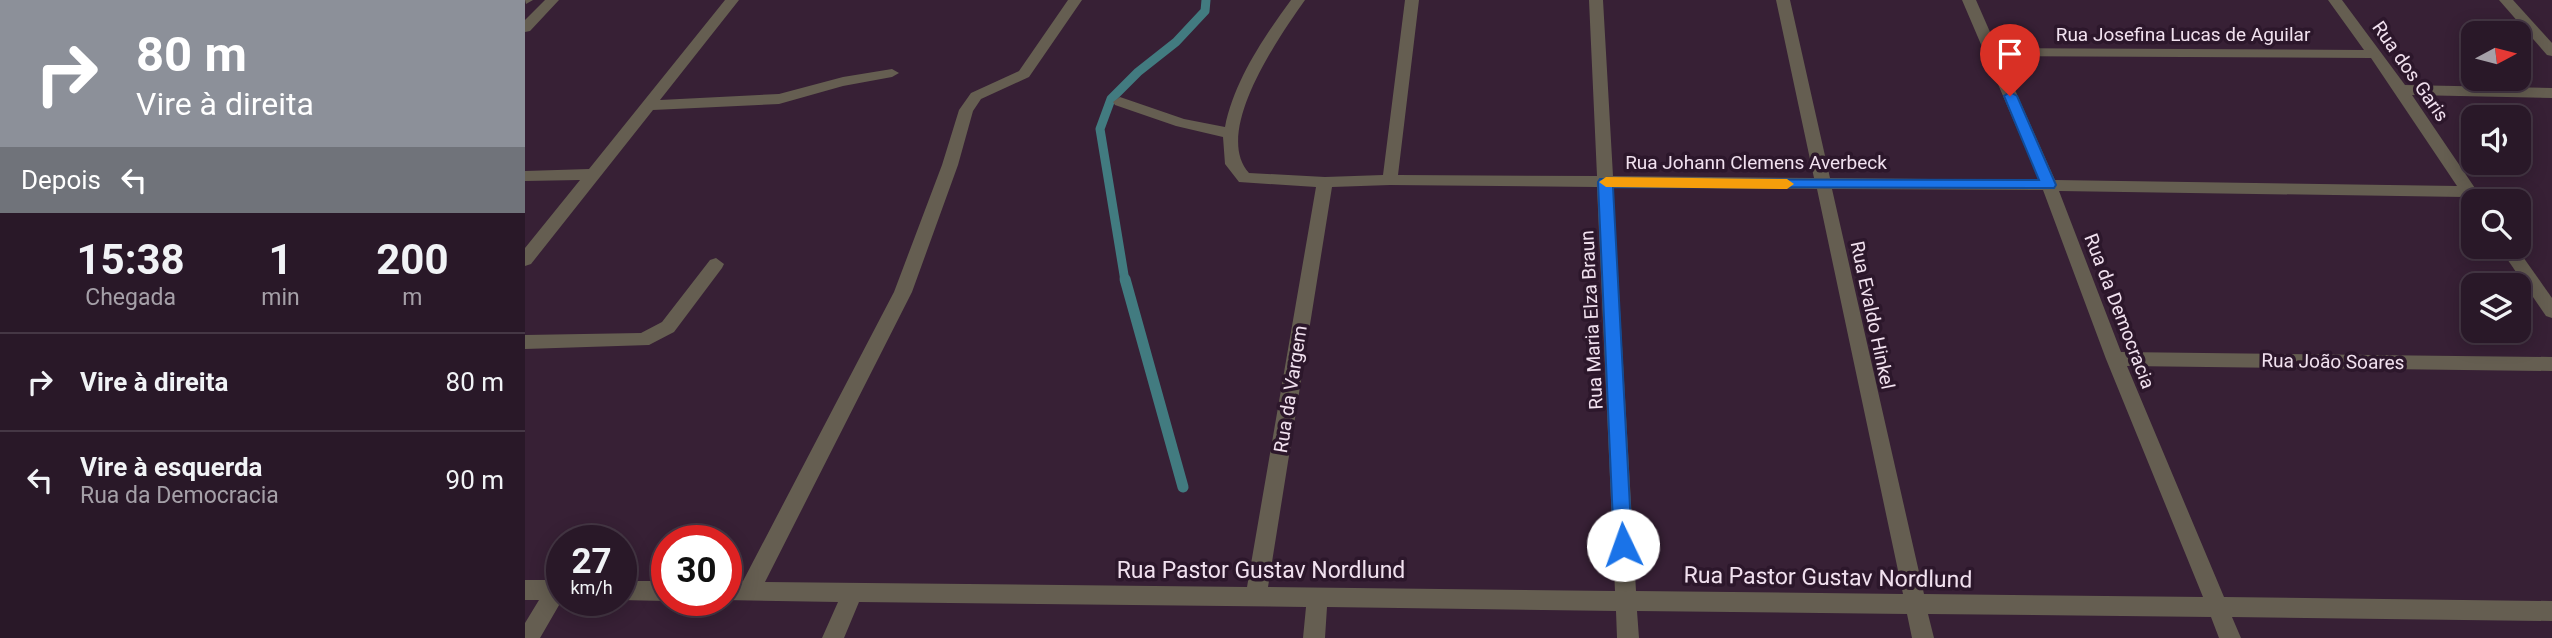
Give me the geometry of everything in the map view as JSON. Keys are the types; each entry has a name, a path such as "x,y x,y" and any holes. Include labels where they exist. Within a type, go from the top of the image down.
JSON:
{"street":[{"path":"525,29 552,0"},
{"path":"525,260 732,0"},
{"path":"749,591 903,292 950,165 966,110 976,96 1024,74 1075,0"},
{"name":"Rua Johann Clemens Averbeck","path":"1298,0 1263,54 1229,133 1230,162 1236,173 1245,178 1325,182 1390,180 2049,185 2461,197"},
{"path":"1390,180 1412,0"},
{"name":"Rua Maria Elza Braun","path":"1596,0 1628,638"},
{"name":"Rua Evaldo Hinkel","path":"1783,0 1923,638"},
{"name":"Rua da Democracia","path":"1969,0 2049,185 2115,359 2230,638"},
{"name":"Rua dos Garis","path":"2335,0 2401,90 2467,189"},
{"path":"2506,0 2552,52"},
{"name":"Rua Josefina Lucas de Aguilar","path":"1991,52 2374,54"},
{"path":"648,105 779,99 843,82 892,73"},
{"path":"2401,90 2552,93"},
{"path":"1120,102 1181,123 1229,133"},
{"path":"525,176 593,174"},
{"name":"Rua da Vargem","path":"1256,596 1325,182"},
{"path":"2515,259 2552,311"},
{"path":"525,342 643,340 668,327 716,264"},
{"name":"Rua João Soares","path":"2115,359 2552,364"},
{"path":"525,590 546,590"},
{"name":"Rua Pastor Gustav Nordlund","path":"742,591 2552,611"},
{"path":"832,638 852,593"},
{"path":"1314,638 1317,596"},
{"path":"528,638 546,611"}],"waterway":[{"path":"1125,281 1100,129 1111,99 1138,72 1176,42 1205,11 1206,0"},
{"path":"1125,279 1183,487"}],"slow traffic":[{"path":"1606,182 1787,184"}],"route":[{"path":"1623,545 1605,182 2049,185 2010,96"}]}
